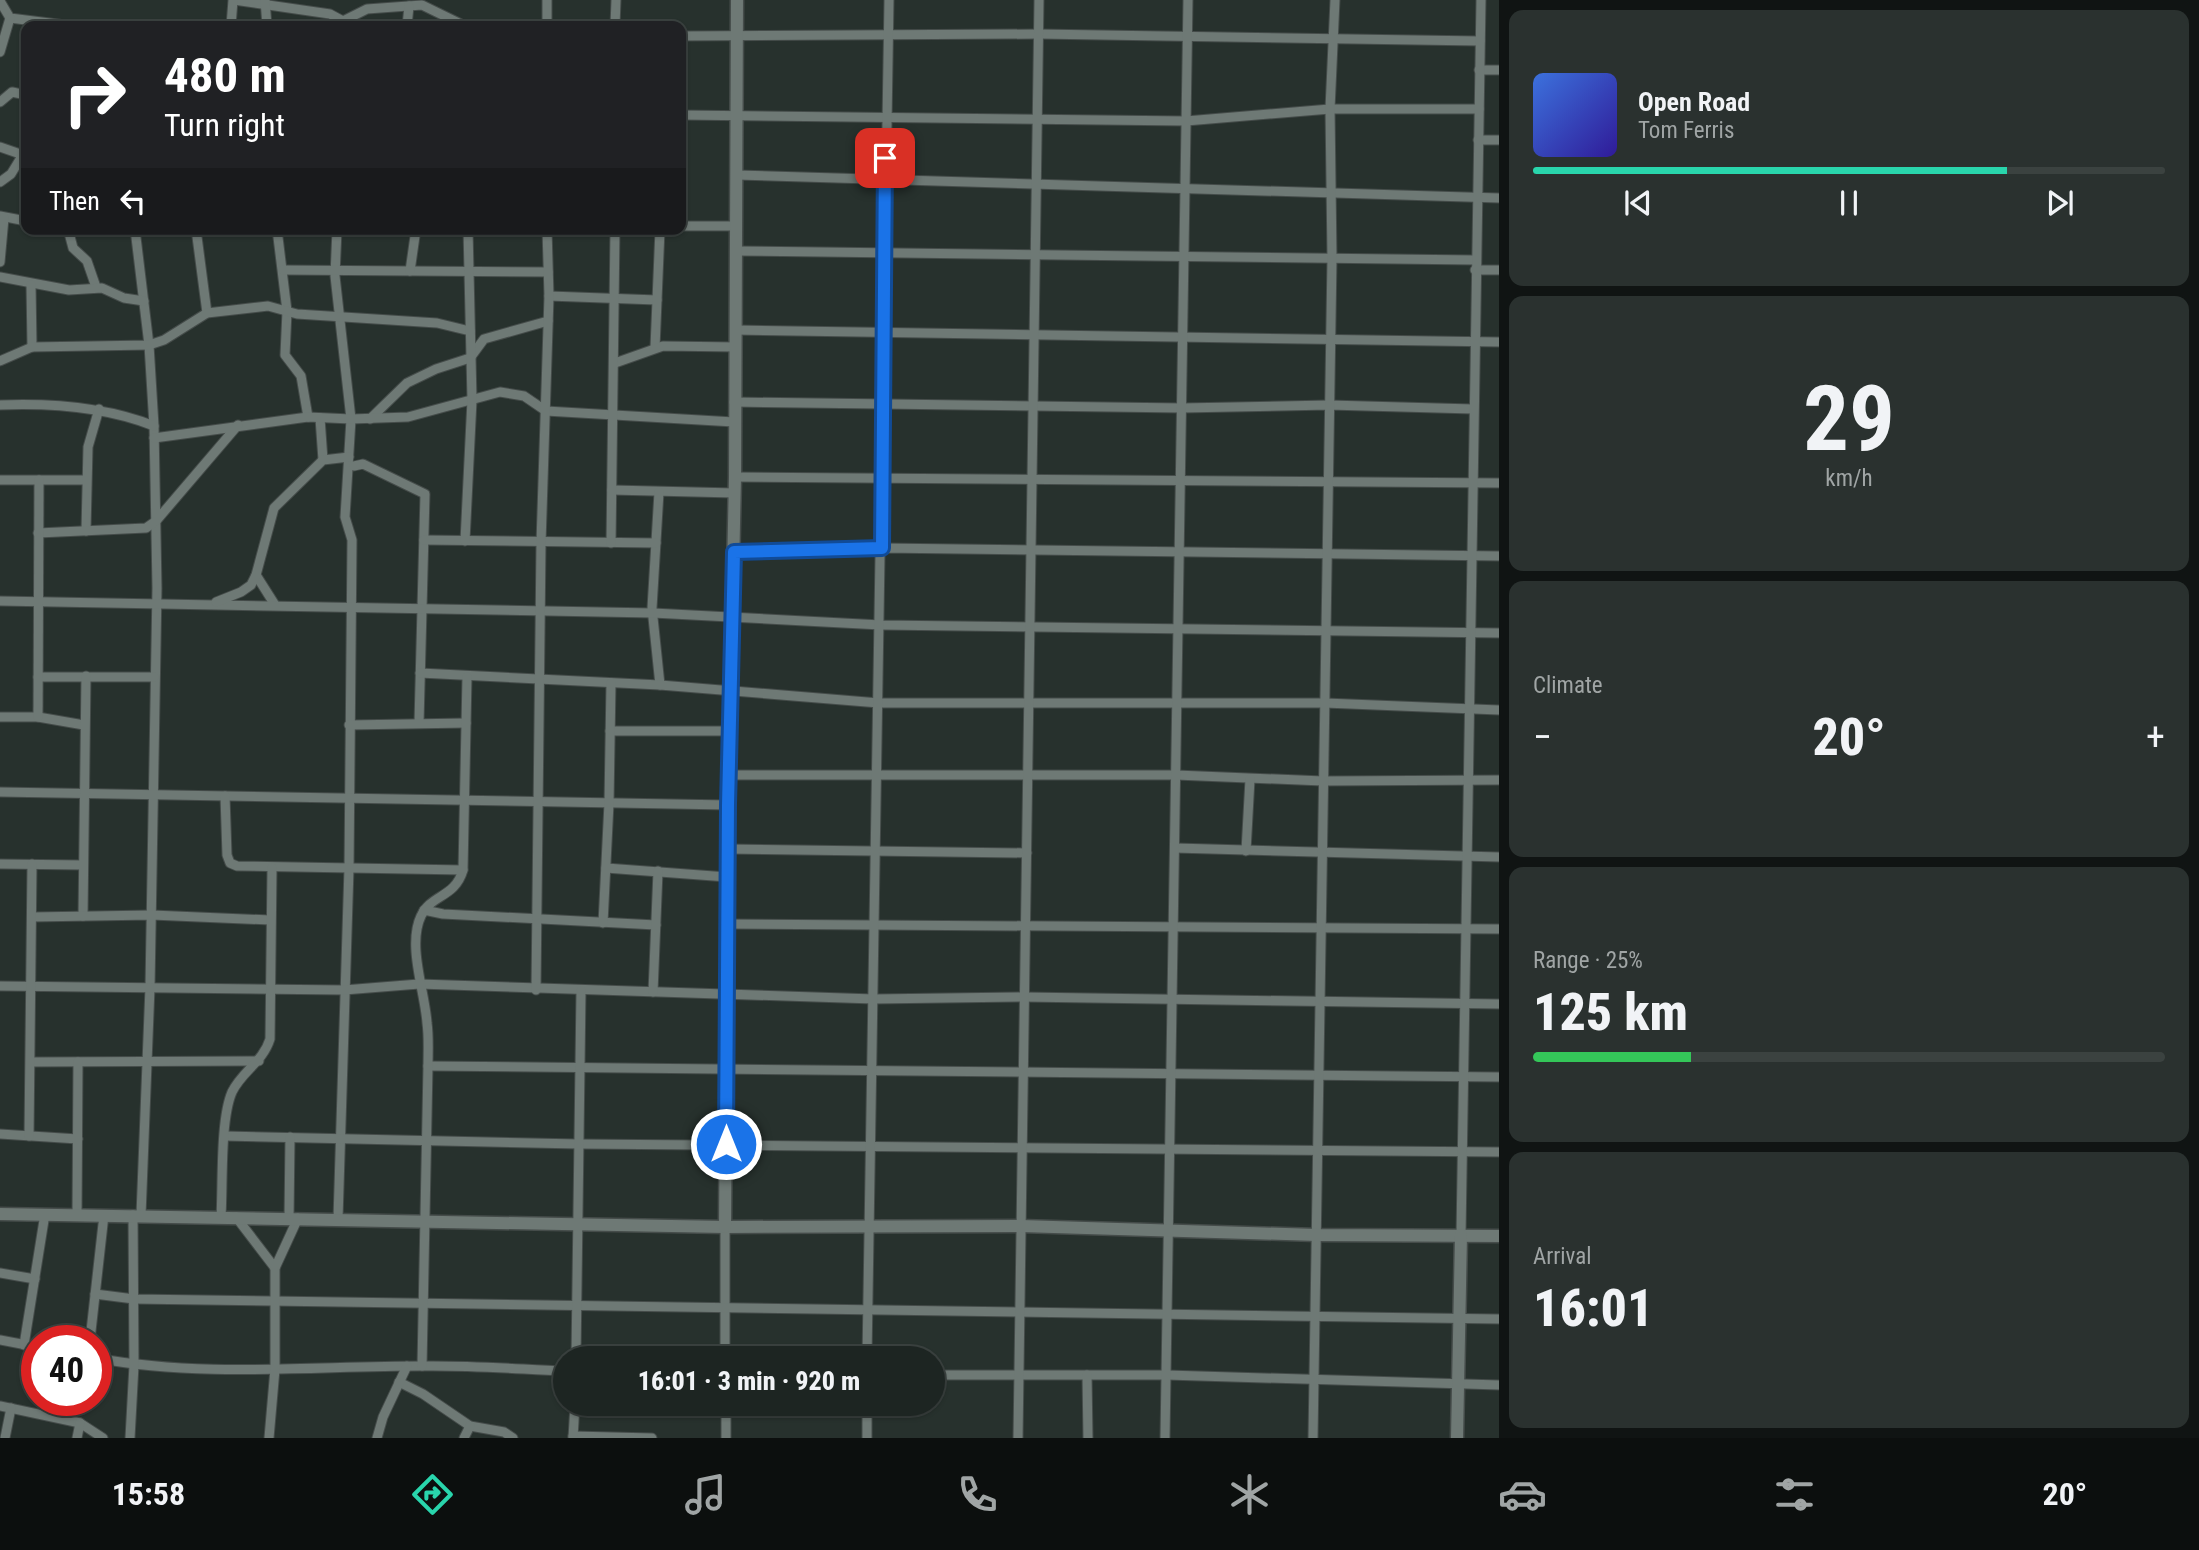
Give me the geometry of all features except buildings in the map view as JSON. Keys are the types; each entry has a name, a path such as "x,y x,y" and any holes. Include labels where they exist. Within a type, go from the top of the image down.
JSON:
{"street":[{"path":"231,21 233,0 265,2 330,14 343,21 363,5 409,6 427,3 457,21"},
{"path":"547,0 547,21"},
{"path":"615,0 615,21"},
{"path":"725,1346 725,1070 728,775 735,493 737,0"},
{"path":"867,1346 882,548 885,116 889,0"},
{"path":"1018,1438 1039,0"},
{"path":"1165,1438 1188,0"},
{"path":"1313,1438 1332,258 1330,109 1335,0"},
{"path":"1457,1438 1481,0"},
{"path":"0,2 10,18 24,21"},
{"path":"265,2 267,21"},
{"path":"408,21 409,6"},
{"path":"329,21 330,14"},
{"path":"0,52 10,18"},
{"path":"686,36 1039,34 1480,41"},
{"path":"1479,70 1499,70"},
{"path":"0,102 12,92 21,94"},
{"path":"686,115 1036,117 1186,121 1330,109 1479,110"},
{"path":"1478,139 1499,140"},
{"path":"0,146 21,155"},
{"path":"0,183 21,160"},
{"path":"737,175 1499,198"},
{"path":"0,262 2,217 21,220"},
{"path":"686,226 737,226"},
{"path":"69,235 72,248 88,261 96,287"},
{"path":"130,1438 137,1215 150,987 156,603 154,426 149,345 136,235"},
{"path":"197,235 207,313"},
{"path":"278,235 287,311 285,355 301,376 308,417"},
{"path":"337,235 335,270 351,419 351,462 345,517 352,540 349,867 338,1219"},
{"path":"410,271 415,235"},
{"path":"465,541 472,400 468,235"},
{"path":"536,990 541,542 549,296 547,235"},
{"path":"611,543 615,235"},
{"path":"655,348 660,235"},
{"path":"737,251 1332,258 1475,265 1499,270"},
{"path":"283,270 548,272"},
{"path":"0,278 69,290 96,287 144,301"},
{"path":"31,285 32,347"},
{"path":"549,296 657,300"},
{"path":"0,360 32,347 149,345 164,341 207,313 268,306 287,311 437,323 470,331"},
{"path":"370,419 407,383 436,369 470,358 484,339 548,321"},
{"path":"736,330 1499,342"},
{"path":"615,363 655,348 736,347"},
{"path":"154,438 308,417 370,419 408,416 508,392 524,396 546,411 734,422"},
{"path":"734,402 1182,408 1329,405 1473,409"},
{"path":"0,405 99,409 124,414 154,426"},
{"path":"86,531 88,447 99,409"},
{"path":"320,418 323,460"},
{"path":"38,533 146,528 156,522 238,425"},
{"path":"213,603 241,592 251,584 256,575 274,508 323,460 363,464 425,495 419,723"},
{"path":"735,477 1032,480 1181,478 1499,483"},
{"path":"0,480 86,480"},
{"path":"38,717 39,480"},
{"path":"612,490 735,493"},
{"path":"659,492 653,613 660,685"},
{"path":"424,540 656,543"},
{"path":"734,552 882,548 1180,554 1499,556"},
{"path":"256,575 275,605"},
{"path":"0,601 653,613 732,620 880,625 1499,633"},
{"path":"420,673 660,685 879,703 1325,703 1499,710"},
{"path":"83,916 86,676"},
{"path":"38,677 154,677"},
{"path":"422,1366 428,1066 427,1021 419,984 418,926 424,910 452,891 463,870 467,677"},
{"path":"603,923 611,683"},
{"path":"0,717 38,717 84,724"},
{"path":"349,725 467,723"},
{"path":"610,731 730,731"},
{"path":"728,775 1176,775 1324,781 1499,780"},
{"path":"1246,851 1250,779"},
{"path":"0,792 728,805"},
{"path":"225,796 230,863 272,868 463,870"},
{"path":"1175,848 1322,855 1499,857"},
{"path":"728,849 1027,853"},
{"path":"0,864 83,865"},
{"path":"29,1136 32,1062 32,864"},
{"path":"221,1217 225,1136 231,1095 241,1079 266,1052 270,1039 268,988 272,868"},
{"path":"606,868 727,877"},
{"path":"653,992 658,872"},
{"path":"424,910 443,914 656,925"},
{"path":"32,917 152,915 270,920"},
{"path":"727,924 1499,929"},
{"path":"0,986 344,990 419,984 536,990 874,999 1172,999 1499,1004"},
{"path":"576,1346 581,991"},
{"path":"32,1062 259,1061"},
{"path":"77,1214 78,1062"},
{"path":"428,1066 1499,1077"},
{"path":"0,1135 78,1139"},
{"path":"225,1136 579,1144 1499,1152"},
{"path":"269,1438 275,1369 275,1268 294,1218 290,1138"},
{"path":"0,1214 725,1227 1021,1226 1317,1235 1499,1236"},
{"path":"27,1325 45,1214"},
{"path":"92,1325 104,1214"},
{"path":"236,1217 275,1268"},
{"path":"0,1273 35,1279"},
{"path":"95,1294 134,1298 868,1312 1499,1319"},
{"path":"0,1340 21,1344"},
{"path":"112,1361 134,1365 275,1369 422,1366 553,1371"},
{"path":"377,1438 383,1417 407,1366"},
{"path":"1087,1375 1088,1438"},
{"path":"945,1376 1167,1375 1499,1385"},
{"path":"399,1382 423,1394 470,1426 504,1432 513,1438"},
{"path":"0,1406 80,1423 103,1438"},
{"path":"5,1438 11,1408"},
{"path":"574,1416 573,1437 652,1438"},
{"path":"726,1416 726,1438"},
{"path":"867,1416 867,1438"},
{"path":"77,1438 80,1423"},
{"path":"464,1438 470,1426"}],"route":[{"path":"726,1144 728,805 734,552 882,548 885,158"}]}
